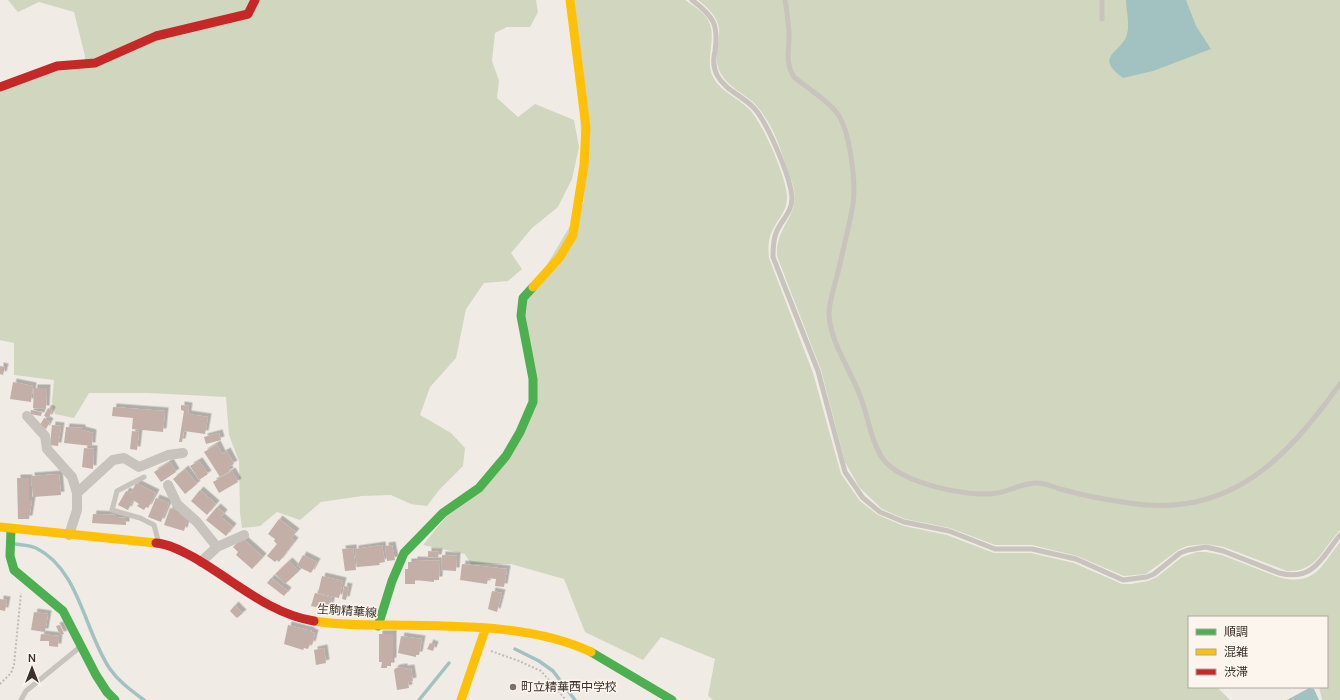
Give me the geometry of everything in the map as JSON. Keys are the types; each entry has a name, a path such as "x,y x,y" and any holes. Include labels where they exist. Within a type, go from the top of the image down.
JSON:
{"street":[{"path":"0,87 57,66 95,63 156,36 248,14 250,7 255,0"},
{"path":"378,626 392,581 404,553 443,513 479,488 506,456 520,432 533,402 533,379 521,316 523,298 560,257 573,235 584,165 586,127 570,0"},
{"path":"27,416 45,436 47,449 72,477 77,493 77,510 69,535"},
{"path":"77,493 113,460 124,458 139,467 168,455 183,453"},
{"path":"168,485 177,504 197,522 217,547"},
{"name":"生駒精華線","path":"0,528 69,535 123,538 159,543 179,550 201,562 278,610 307,620 331,624 485,630 523,633 560,642 588,651 672,700"},
{"path":"11,529 10,556 14,570 63,611 96,675 107,692 115,700"},
{"path":"201,562 217,547 244,535"},
{"path":"462,700 477,650 485,630"}],"lane":[{"path":"692,0 707,12 715,23 716,37 714,62 717,75 721,81 745,99 760,114 772,136 792,197 789,212 776,232 774,240 774,261 818,371 842,463 856,489 871,505 896,520 949,531 995,549 1032,549 1076,559 1123,580 1147,577 1154,574 1180,553 1206,547 1223,551 1287,575 1302,574 1321,562 1340,535"},
{"path":"785,0 789,32 787,57 790,70 794,76 834,109 846,128 849,142 853,202 829,313 834,336 860,394 871,430 883,458 896,472 916,480 971,494 995,494 1026,484 1039,482 1060,489 1127,503 1150,506 1180,505 1220,496 1254,478 1276,462 1304,433 1340,384"},
{"path":"1102,0 1102,19"},
{"path":"144,477 118,491 112,510 140,518 154,525 159,543"},
{"path":"21,700 26,691 81,647"}],"path":[{"path":"0,684 11,673 14,665 23,578"},
{"path":"491,651 541,671 566,700"}],"green space":[{"path":"8,0 536,0 538,12 530,27 507,27 495,33 492,61 499,81 497,98 518,117 535,104 574,120 579,147 572,179 558,207 532,228 511,253 522,269 508,281 484,283 466,309 456,358 430,387 420,415 451,433 465,448 463,466 439,490 427,506 411,504 391,495 362,496 321,502 300,520 277,512 260,526 242,528 240,513 239,461 229,435 226,397 148,393 89,393 74,418 55,414 52,402 54,380 14,375 14,343 0,340 0,85 85,61 85,56 74,12 39,2 18,12"},
{"path":"575,0 685,0 701,11 711,27 712,40 710,62 713,77 720,86 745,105 755,116 767,137 778,163 785,186 787,201 786,206 771,234 768,251 769,258 813,373 841,474 860,501 878,515 904,526 947,535 994,553 1031,553 1074,563 1122,584 1148,581 1157,577 1182,557 1197,552 1222,555 1278,577 1301,579 1309,577 1316,572 1340,542 1340,700 1322,700 1319,688 1328,688 1328,616 1188,616 1188,688 1218,688 1230,700 713,700 708,696 715,659 661,637 643,660 585,632 564,579 511,564 471,564 465,554 423,545 446,517 482,491 537,403 526,315 527,299 584,202"},
{"path":"698,0 1340,0 1340,530 1318,558 1305,568 1297,571 1287,571 1224,547 1206,544 1187,546 1178,550 1146,574 1124,576 1077,556 1032,545 995,545 950,528 905,519 882,509 859,487 845,462 821,370 777,256 780,236 792,212 794,204 792,182 781,151 773,131 762,112 751,100 732,87 721,74 717,64 716,55 719,38 717,21 710,11"}],"water":[{"path":"1126,0 1186,0 1196,26 1211,49 1153,71 1123,78 1114,71 1110,64 1110,59 1127,34 1128,21"},
{"path":"1309,688 1314,689 1319,700 1287,700"}],"building":[{"path":"0,366 5,367 3,375 0,374"},
{"path":"13,382 33,386 31,402 10,399"},
{"path":"34,388 47,388 46,409 33,408"},
{"path":"181,405 189,406 188,414 208,417 205,434 184,431 182,442 179,442 184,411 181,410"},
{"path":"113,407 165,411 163,432 132,429 133,418 112,416"},
{"path":"48,408 52,410 49,418 44,416"},
{"path":"31,410 42,412 41,416 30,414"},
{"path":"44,418 50,422 46,429 40,425"},
{"path":"52,425 61,426 58,446 50,445"},
{"path":"66,427 82,428 82,430 93,433 92,446 64,443"},
{"path":"132,431 139,432 137,450 130,449"},
{"path":"219,433 221,440 206,444 204,437"},
{"path":"217,444 222,454 227,451 234,464 228,467 230,471 220,477 204,452"},
{"path":"84,448 94,449 93,469 82,467"},
{"path":"199,461 208,474 199,480 190,466"},
{"path":"170,462 176,472 161,482 154,472"},
{"path":"185,469 197,484 185,494 173,479"},
{"path":"232,471 238,482 219,493 213,482"},
{"path":"59,474 61,495 33,497 31,476"},
{"path":"17,478 29,478 29,500 32,500 29,519 18,519"},
{"path":"136,483 156,493 148,508 146,507 144,510 137,506 139,504 133,500 128,510 118,505 126,491 131,493"},
{"path":"200,490 216,504 207,515 191,501"},
{"path":"156,498 169,503 161,522 148,517"},
{"path":"217,507 224,513 221,517 233,527 226,536 206,520"},
{"path":"170,508 181,512 180,515 188,517 184,531 164,525"},
{"path":"93,514 116,515 116,517 126,518 126,525 92,523"},
{"path":"279,519 296,532 291,538 295,541 279,562 277,560 275,562 267,556 277,544 274,541 275,539 268,534"},
{"path":"242,538 263,557 252,569 236,555 238,552 233,547"},
{"path":"382,545 385,562 379,563 380,565 357,567 355,549"},
{"path":"392,545 395,560 387,561 385,546"},
{"path":"353,548 356,570 345,571 342,549"},
{"path":"428,551 439,552 438,558 428,557"},
{"path":"303,555 317,562 311,573 297,566"},
{"path":"442,555 457,556 456,571 441,570"},
{"path":"414,560 440,561 439,580 434,580 434,582 415,580 415,584 405,584 405,569 408,569 408,562 414,562"},
{"path":"289,561 299,571 285,584 275,574"},
{"path":"462,564 507,569 504,587 495,586 496,579 488,578 487,584 460,580"},
{"path":"322,576 343,581 339,598 318,593"},
{"path":"271,578 288,591 284,596 267,583"},
{"path":"344,586 349,587 346,600 342,599"},
{"path":"492,591 502,593 497,612 488,609"},
{"path":"315,593 332,598 330,606 326,605 325,609 311,606"},
{"path":"0,599 7,600 5,611 0,610"},
{"path":"235,605 243,613 237,618 230,611"},
{"path":"34,612 48,614 45,632 31,630"},
{"path":"60,625 64,634 60,635 56,626"},
{"path":"288,625 315,633 312,645 310,644 308,649 304,648 303,650 284,644"},
{"path":"41,634 59,636 58,647 49,646 49,641 40,641"},
{"path":"379,634 393,634 393,661 391,661 391,666 387,666 387,668 381,668 382,662 379,662"},
{"path":"401,636 422,639 419,655 416,655 416,657 398,653"},
{"path":"430,643 435,645 433,651 427,649"},
{"path":"324,648 326,663 316,665 314,650"},
{"path":"404,667 404,669 411,668 413,681 408,682 409,688 397,690 394,670 396,668"}],"waterway":[{"path":"15,544 36,548 51,558 62,571 80,602 101,654 110,669 130,690 144,700"},
{"path":"515,649 539,661 553,671 575,700"},
{"path":"419,700 449,663"}],"traffic: fast":[{"path":"378,626 392,581 404,553 443,513 479,488 506,456 520,432 533,402 533,379 521,316 523,298 533,287"},
{"path":"11,529 10,556 14,570 63,611 96,675 107,692 115,700"},
{"path":"591,652 672,700"}],"traffic: slow":[{"path":"533,287 560,257 573,235 584,165 586,127 570,0"},
{"path":"0,527 156,543"},
{"path":"314,621 352,624 492,628 544,636 591,652"},
{"path":"461,700 485,630"}],"traffic: jam":[{"path":"0,87 57,66 95,63 156,36 248,14 255,0"},
{"path":"156,543 171,546 193,557 251,595 282,611 297,617 314,621"}],"place":[{"name":"町立精華西中学校","path":"513,687"}]}
